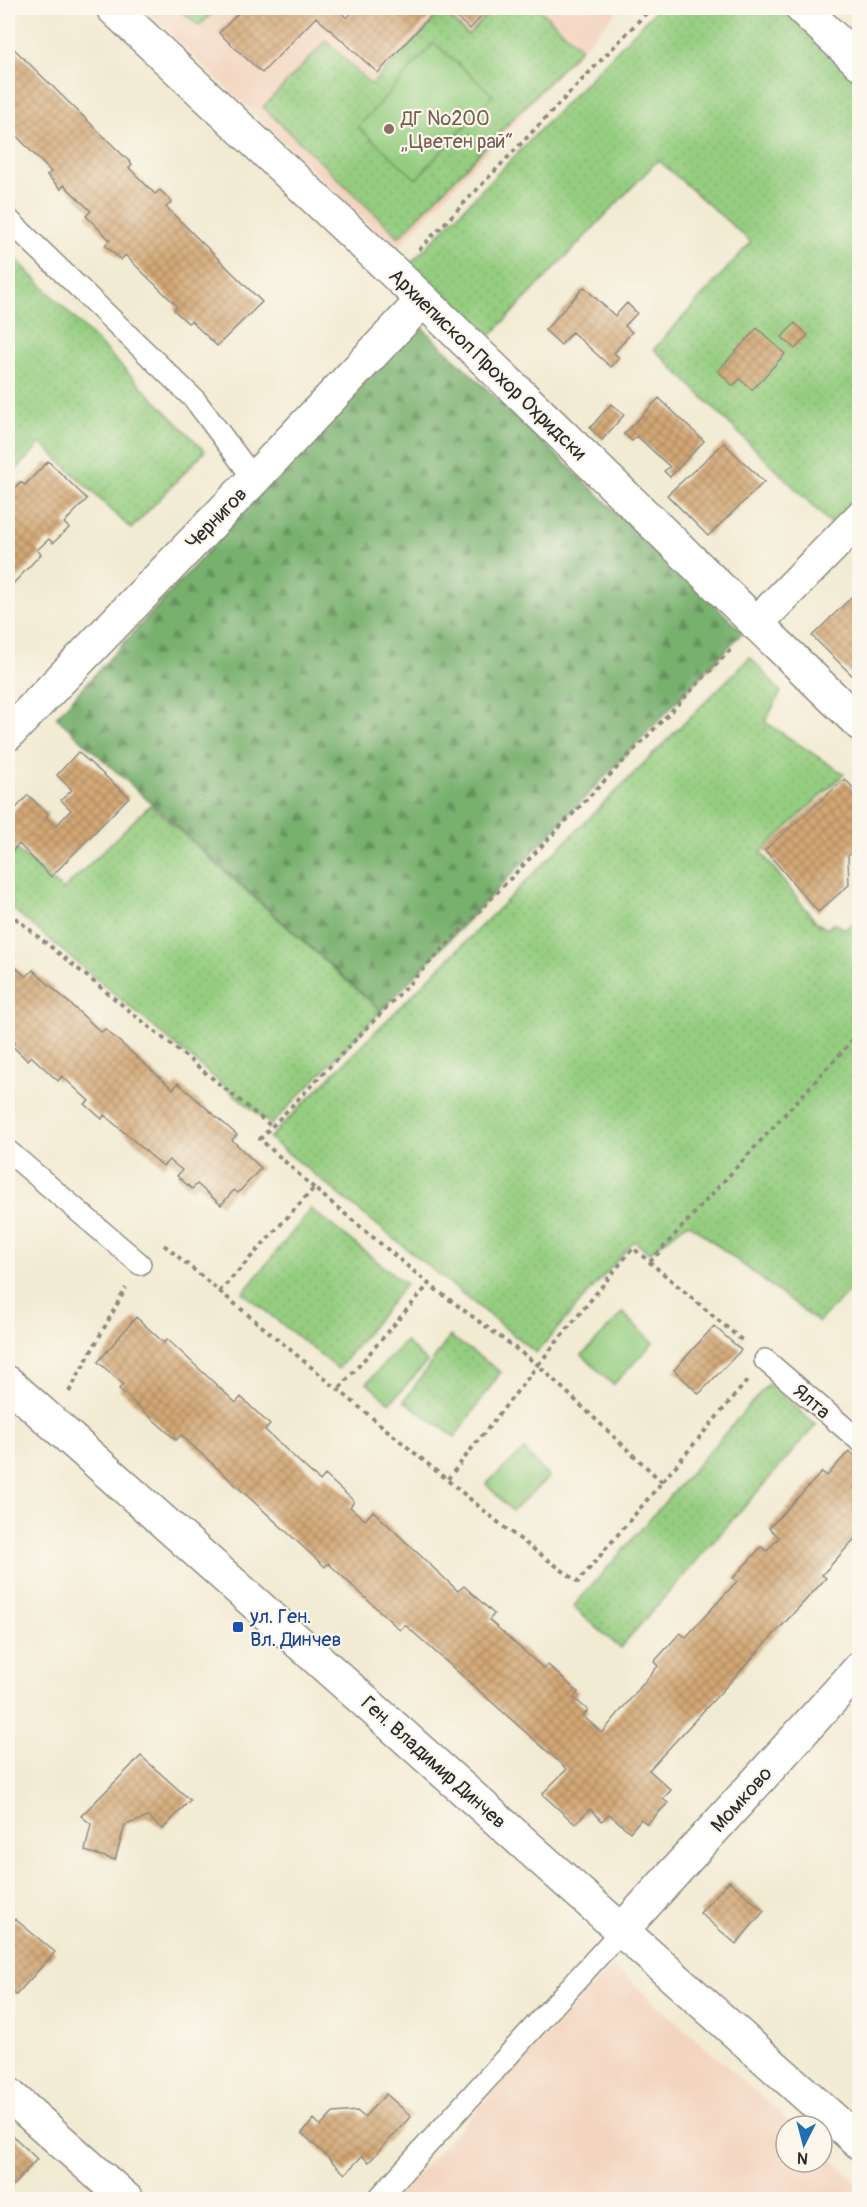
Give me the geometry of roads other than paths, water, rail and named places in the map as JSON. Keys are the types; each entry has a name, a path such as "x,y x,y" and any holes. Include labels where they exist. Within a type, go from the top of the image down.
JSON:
{"street":[{"name":"Архиепископ Прохор Охридски","path":"113,8 423,300 860,724"},
{"path":"802,8 860,63"},
{"name":"Чернигов","path":"8,734 423,300"},
{"path":"756,624 860,519"},
{"name":"Ген. Владимир Динчев","path":"11,1392 622,1930 860,2143"},
{"name":"Момково","path":"622,1930 860,1668"},
{"path":"8,2094 127,2199"}],"lane":[{"path":"8,219 195,400 254,479"},
{"path":"8,1151 140,1264"},
{"name":"Ялта","path":"765,1360 860,1442"},
{"path":"377,2199 622,1930"}],"place":[{"name":"ДГ №200 „Цветен рай“","path":"389,129"},
{"name":"ул. Ген. Вл. Динчев","path":"238,1627"}]}
